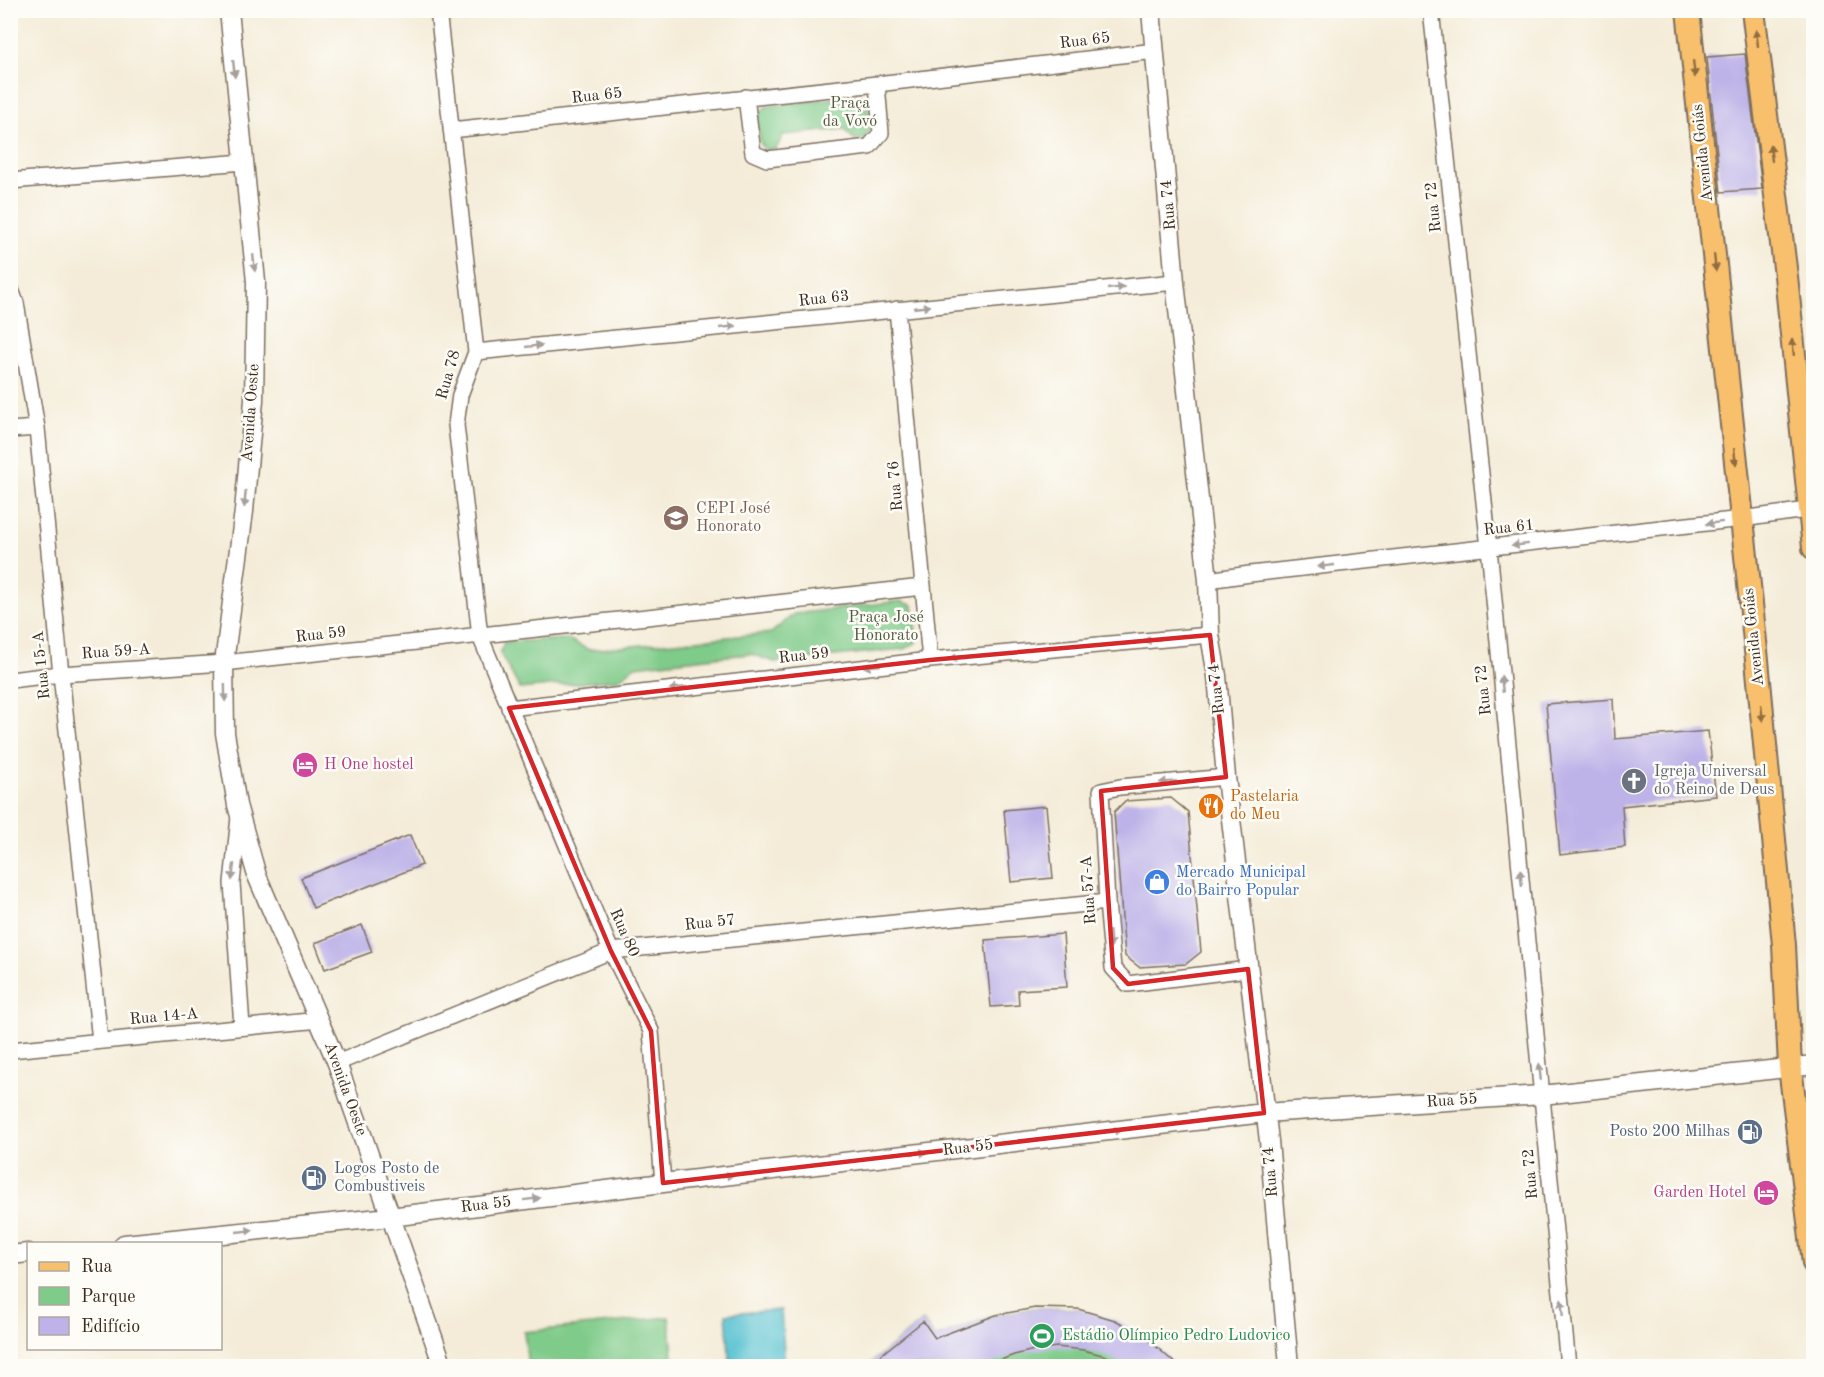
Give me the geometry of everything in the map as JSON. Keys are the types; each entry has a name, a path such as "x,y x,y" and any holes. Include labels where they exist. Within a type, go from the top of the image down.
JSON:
{"main road":[{"name":"Avenida Goiás","path":"1688,10 1782,921 1790,1067 1814,1263"},
{"path":"1753,10 1786,276 1814,548"}],"street":[{"name":"Avenida Oeste","path":"229,10 256,282 254,400 244,511 224,663 225,733 240,814 257,876 337,1063 443,1366"},
{"name":"Rua 78","path":"438,10 476,352 460,395 456,425 480,636 509,708"},
{"name":"Rua 74","path":"1151,10 1175,282 1208,580 1210,635 1217,676 1226,777 1269,1141 1289,1366"},
{"name":"Rua 72","path":"1431,10 1489,548 1568,1366"},
{"name":"Rua 65","path":"452,130 1155,51"},
{"path":"746,97 753,153 767,159 869,147 881,133 877,84"},
{"path":"10,181 244,162"},
{"name":"Rua 63","path":"476,352 1175,282"},
{"name":"Rua 15-A","path":"10,287 16,303 37,428 100,1041"},
{"name":"Rua 76","path":"897,309 930,660"},
{"path":"10,430 37,428"},
{"name":"Rua 61","path":"1208,580 1742,519 1811,509"},
{"name":"Rua 59","path":"224,663 923,587"},
{"name":"Rua 59","path":"509,708 930,660 1210,635"},
{"name":"Rua 59-A","path":"10,680 61,674 224,663"},
{"name":"Rua 80","path":"509,708 611,951 651,1031 663,1183"},
{"name":"Rua 57-A","path":"1226,777 1120,787 1101,791 1113,968 1128,984 1248,969"},
{"name":"Avenida Oeste","path":"240,814 231,884 242,1027"},
{"name":"Rua 57","path":"337,1063 611,951 1107,902"},
{"name":"Rua 14-A","path":"10,1050 320,1020"},
{"name":"Rua 55","path":"144,1242 390,1217 1264,1113 1542,1095 1814,1065"},
{"path":"10,1255 27,1253"}],"highlighted area":[{"path":"1210,635 1226,777 1101,791 1113,968 1128,984 1248,969 1264,1113 663,1183 651,1031 611,951 509,708 930,660"}],"green space":[{"name":"Praça da Vovó","path":"858,95 867,101 870,129 864,139 854,139 844,129 783,135 776,149 766,150 761,145 757,118 765,107"},
{"name":"Praça José Honorato","path":"900,601 913,605 917,642 904,649 774,662 751,654 716,657 635,666 619,679 520,689 500,653 504,642 568,639 589,650 771,633 794,614"},
{"name":"Estádio Olímpico Pedro Ludovico","path":"1035,1308 1078,1309 1168,1358 1174,1366 867,1366 923,1321 935,1338 996,1315"},
{"path":"669,1317 674,1366 528,1366 524,1332"}],"water":[{"path":"781,1310 785,1366 730,1366 726,1314"}],"building":[{"path":"1745,54 1762,189 1721,192 1707,57"},
{"name":"Igreja Universal do Reino de Deus","path":"1613,699 1615,739 1708,731 1716,796 1622,806 1625,847 1560,855 1546,704"},
{"name":"Mercado Municipal do Bairro Popular","path":"1171,798 1188,812 1201,952 1186,964 1139,967 1125,956 1114,812 1125,801"},
{"path":"1046,806 1053,878 1011,882 1004,810"},
{"path":"410,835 422,865 313,908 301,878"},
{"path":"362,925 372,952 325,969 315,943"},
{"path":"1063,934 1067,987 1018,990 1019,1005 991,1007 985,940"},
{"name":"Estádio Olímpico Pedro Ludovico","path":"1035,1308 1078,1309 1115,1320 1142,1334 1178,1366 1125,1366 1106,1356 1057,1347 1014,1355 985,1366 867,1366 923,1321 935,1338 996,1315"}],"place":[{"name":"CEPI José Honorato","path":"676,518"},
{"name":"H One hostel","path":"305,765"},
{"name":"Igreja Universal do Reino de Deus","path":"1634,781"},
{"name":"Pastelaria do Meu","path":"1211,806"},
{"name":"Mercado Municipal do Bairro Popular","path":"1157,882"},
{"name":"Posto 200 Milhas","path":"1750,1132"},
{"name":"Logos Posto de Combustiveis","path":"314,1178"},
{"name":"Garden Hotel","path":"1766,1193"},
{"name":"Estádio Olímpico Pedro Ludovico","path":"1042,1336"}]}
